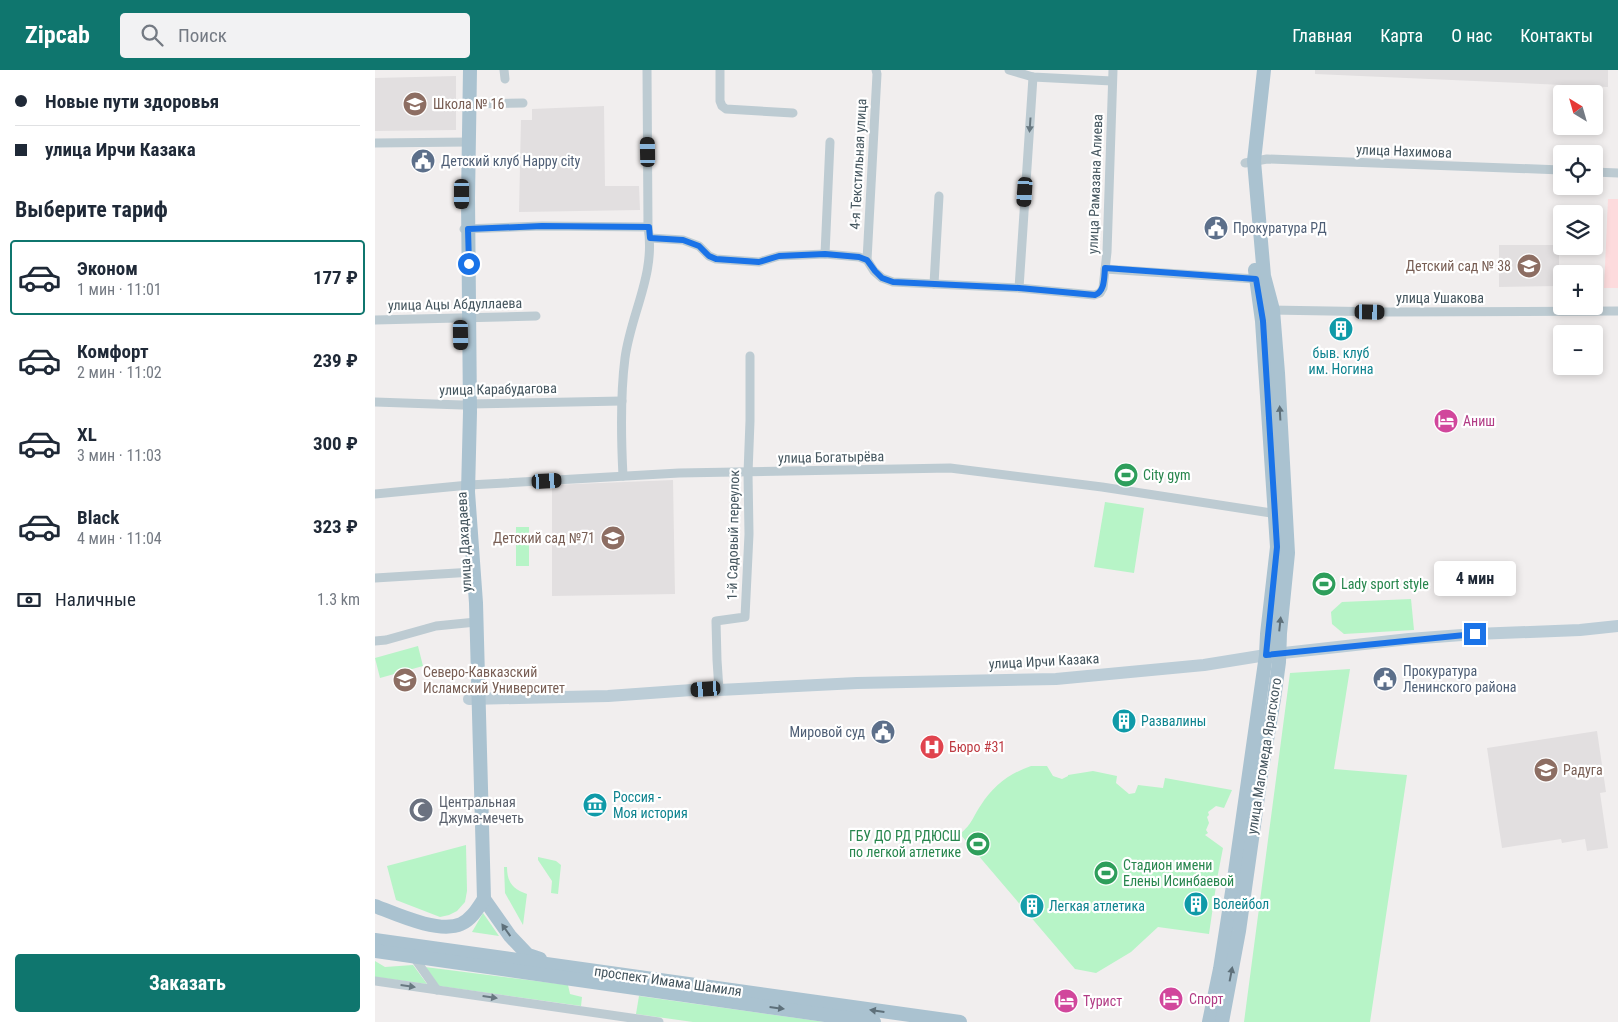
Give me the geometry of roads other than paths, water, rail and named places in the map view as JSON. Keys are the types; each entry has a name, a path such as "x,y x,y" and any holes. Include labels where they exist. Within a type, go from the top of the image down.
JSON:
{"main road":[{"name":"улица Дахадаева","path":"463,70 466,104"},
{"name":"улица Дахадаева","path":"470,70 466,104 465,141 465,485 472,622 473,699 484,899"},
{"name":"улица Магомеда Ярагского","path":"1209,1022 1220,969 1273,654 1279,633 1288,553 1280,514 1267,310 1260,277 1249,162 1255,70"},
{"name":"улица Магомеда Ярагского","path":"1249,162 1264,70"},
{"name":"улица Ирчи Казака","path":"473,699 608,696 706,689 719,690 857,683 1056,678 1204,665 1273,654 1475,634 1580,630 1618,626"},
{"name":"улица Магомеда Ярагского","path":"1222,1022 1239,931 1259,785 1274,699 1273,654"},
{"name":"улица Дахадаева","path":"375,900 435,922 447,923 459,919 469,910 473,901 475,870 471,711 473,699"},
{"path":"375,906 434,926 444,927 461,924 472,916 484,899 510,936 528,954 560,965"},
{"name":"проспект Имама Шамиля","path":"375,940 960,1022"},
{"name":"проспект Имама Шамиля","path":"375,951 617,987 874,1022"}],"street":[{"path":"623,476 621,435 625,356 645,285 650,238 647,70"},
{"path":"720,70 720,101 726,109 793,114"},
{"name":"4-я Текстильная улица","path":"867,260 876,70"},
{"path":"1009,70 1033,77 1112,80"},
{"name":"улица Рамазана Алиева","path":"1019,288 1095,295 1100,293 1103,288 1107,252 1113,70"},
{"path":"650,238 683,240 699,246 709,256 716,259 759,262 779,256 825,254 859,257 867,260 882,278 893,282 1019,288 1033,77"},
{"path":"466,104 523,103"},
{"path":"375,143 465,141"},
{"path":"825,254 830,142"},
{"name":"улица Нахимова","path":"1249,162 1267,159 1553,170"},
{"path":"1603,172 1618,172"},
{"path":"934,284 939,196"},
{"path":"465,229 542,226 649,227"},
{"path":"1105,268 1260,277"},
{"name":"улица Ушакова","path":"1267,310 1387,312 1618,311"},
{"name":"улица Ацы Абдуллаева","path":"375,320 536,316"},
{"name":"1-й Садовый переулок","path":"719,690 716,621 745,617 749,534 750,356"},
{"name":"улица Карабудагова","path":"375,402 466,405 622,401"},
{"name":"улица Богатырёва","path":"375,494 465,485 679,473 950,468 1102,487 1280,514"},
{"path":"375,578 470,572"},
{"path":"375,641 386,640 436,626 472,622"},
{"path":"413,956 439,990"},
{"path":"375,981 659,1022"}],"place":[{"name":"Школа № 16","path":"415,104"},
{"name":"Детский клуб Happy city","path":"423,161"},
{"name":"Прокуратура РД","path":"1216,228"},
{"name":"Детский сад № 38","path":"1529,266"},
{"name":"быв. клуб им. Ногина","path":"1341,329"},
{"name":"Аниш","path":"1446,421"},
{"name":"City gym","path":"1126,475"},
{"name":"Детский сад №71","path":"613,538"},
{"name":"Lady sport style","path":"1324,584"},
{"name":"Прокуратура Ленинского района","path":"1385,679"},
{"name":"Северо-Кавказский Исламский Университет","path":"405,680"},
{"name":"Развалины","path":"1124,721"},
{"name":"Мировой суд","path":"883,732"},
{"name":"Бюро #31","path":"932,747"},
{"name":"Радуга","path":"1546,770"},
{"name":"Россия - Моя история","path":"595,805"},
{"name":"Центральная Джума-мечеть","path":"421,810"},
{"name":"ГБУ ДО РД РДЮСШ по легкой атлетике","path":"978,844"},
{"name":"Стадион имени Елены Исинбаевой","path":"1106,873"},
{"name":"Волейбол","path":"1196,904"},
{"name":"Легкая атлетика","path":"1032,906"},
{"name":"Спорт","path":"1171,999"},
{"name":"Турист","path":"1066,1001"}]}
